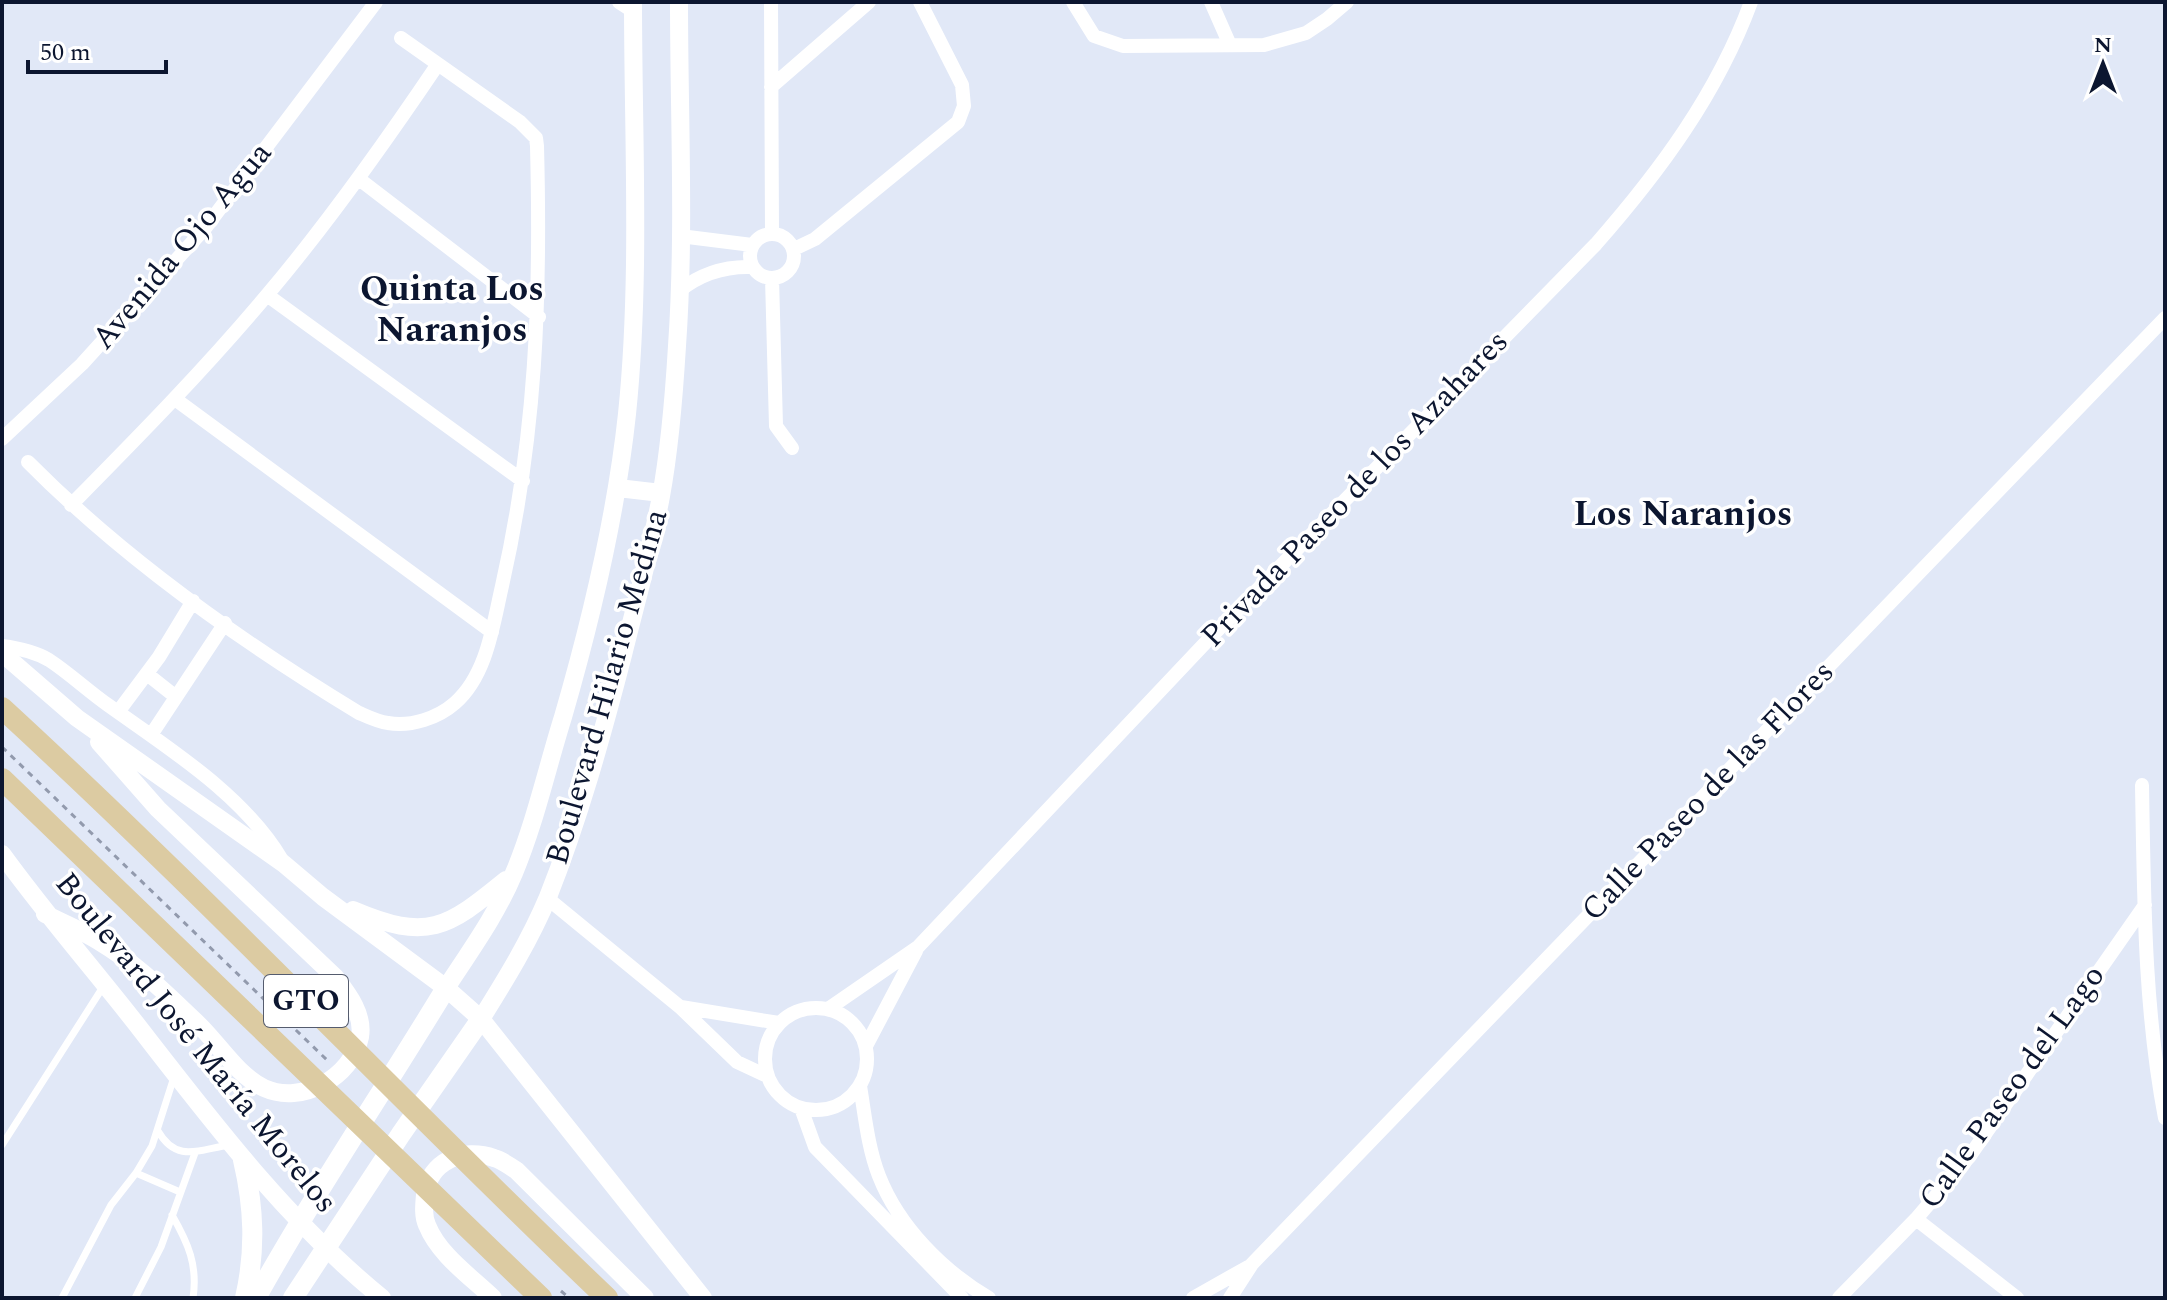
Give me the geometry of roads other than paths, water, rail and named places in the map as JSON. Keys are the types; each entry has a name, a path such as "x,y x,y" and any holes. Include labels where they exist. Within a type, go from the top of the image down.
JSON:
{"main road":[{"name":"GTO","path":"2,708 67,768 607,1298"},
{"name":"Boulevard José María Morelos","path":"2,779 541,1298"},
{"name":"Boulevard Hilario Medina","path":"256,1298 298,1222 375,1105 446,988"},
{"name":"Boulevard Hilario Medina","path":"293,1298 481,1019"},
{"path":"237,1152 251,1192 254,1239 245,1298"}],"street":[{"name":"Avenida Ojo Agua","path":"2,439 82,364 206,227 376,2"},
{"name":"Boulevard Hilario Medina","path":"481,1019 517,960 547,898 588,779 616,681 661,493 670,423 679,291 679,2"},
{"path":"771,2 772,233"},
{"path":"771,87 869,2"},
{"path":"794,249 815,239 958,122 964,106 962,85 920,2"},
{"path":"1073,2 1094,36 1123,46 1264,45 1306,33 1347,2"},
{"path":"1211,2 1230,45"},
{"name":"Privada Paseo de los Azahares","path":"828,1009 918,947 1208,640 1596,244 1645,188 1697,115 1741,30 1751,2"},
{"name":"Boulevard Hilario Medina","path":"446,988 482,933 514,874 575,673 607,546 618,488 627,414 635,285 628,5"},
{"path":"28,462 71,505 193,601 359,713 387,723 415,722 437,716 469,688 492,632 523,481 533,400 539,317 536,138 520,122 401,38"},
{"path":"71,505 175,399 267,295 359,179 438,64"},
{"path":"359,179 539,317"},
{"path":"772,233 789,241 794,249 795,257 787,272 772,278 764,277 752,267 749,252 757,239 772,233"},
{"path":"680,236 752,245"},
{"path":"679,291 706,274 734,267 752,267"},
{"path":"772,278 776,426 792,448"},
{"path":"267,295 523,481"},
{"name":"Calle Paseo de las Flores","path":"1230,1298 1252,1264 2165,318"},
{"path":"175,399 492,632"},
{"path":"618,488 661,493"},
{"path":"118,712 147,674 193,601"},
{"path":"151,735 225,623"},
{"path":"2,646 21,648 48,660 151,735 246,813 267,836 284,864"},
{"path":"2,653 77,718 284,864 323,897 446,988 481,1019 703,1298"},
{"path":"147,674 176,697"},
{"path":"45,914 99,941 144,974 208,1033 249,1078 266,1089 299,1093 319,1087 340,1072 360,1037 352,999 335,977 158,809 77,718"},
{"name":"Calle Paseo del Lago","path":"2142,785 2154,1059 2165,1118"},
{"name":"Boulevard José María Morelos","path":"2,854 45,914 237,1152 298,1222 382,1298"},
{"path":"323,897 371,918 400,926 435,927 458,918 514,874"},
{"path":"547,898 680,1007 737,1062 767,1076"},
{"name":"Calle Paseo del Lago","path":"1839,1298 1916,1219 1969,1157 2145,905"},
{"name":"Privada Paseo de los Azahares","path":"866,1046 918,947"},
{"path":"680,1007 779,1023"},
{"path":"811,1008 828,1009 845,1017 858,1030 866,1046 866,1073 860,1086 845,1102 824,1110 801,1108 780,1096 767,1076 764,1057 769,1039 779,1023 794,1013 811,1008"},
{"path":"860,1086 871,1152 893,1204 947,1269 989,1298"},
{"path":"801,1108 815,1147 962,1298"},
{"path":"493,1298 442,1249 426,1222 426,1184 435,1168 454,1157 470,1154 495,1158 516,1170 645,1298"},
{"path":"1916,1219 2017,1298"},
{"name":"Calle Paseo de las Flores","path":"1193,1298 1252,1264"}],"lane":[{"path":"2,1145 104,985"},
{"path":"62,1298 111,1205 136,1173 158,1131 175,1074"},
{"path":"158,1131 176,1150 237,1152"},
{"path":"135,1298 161,1247 195,1153"},
{"path":"136,1173 180,1192"},
{"path":"172,1215 192,1255 196,1275 193,1298"}],"district":[{"name":"Quinta Los Naranjos","path":"452,310"},
{"name":"Los Naranjos","path":"1683,514"}]}
